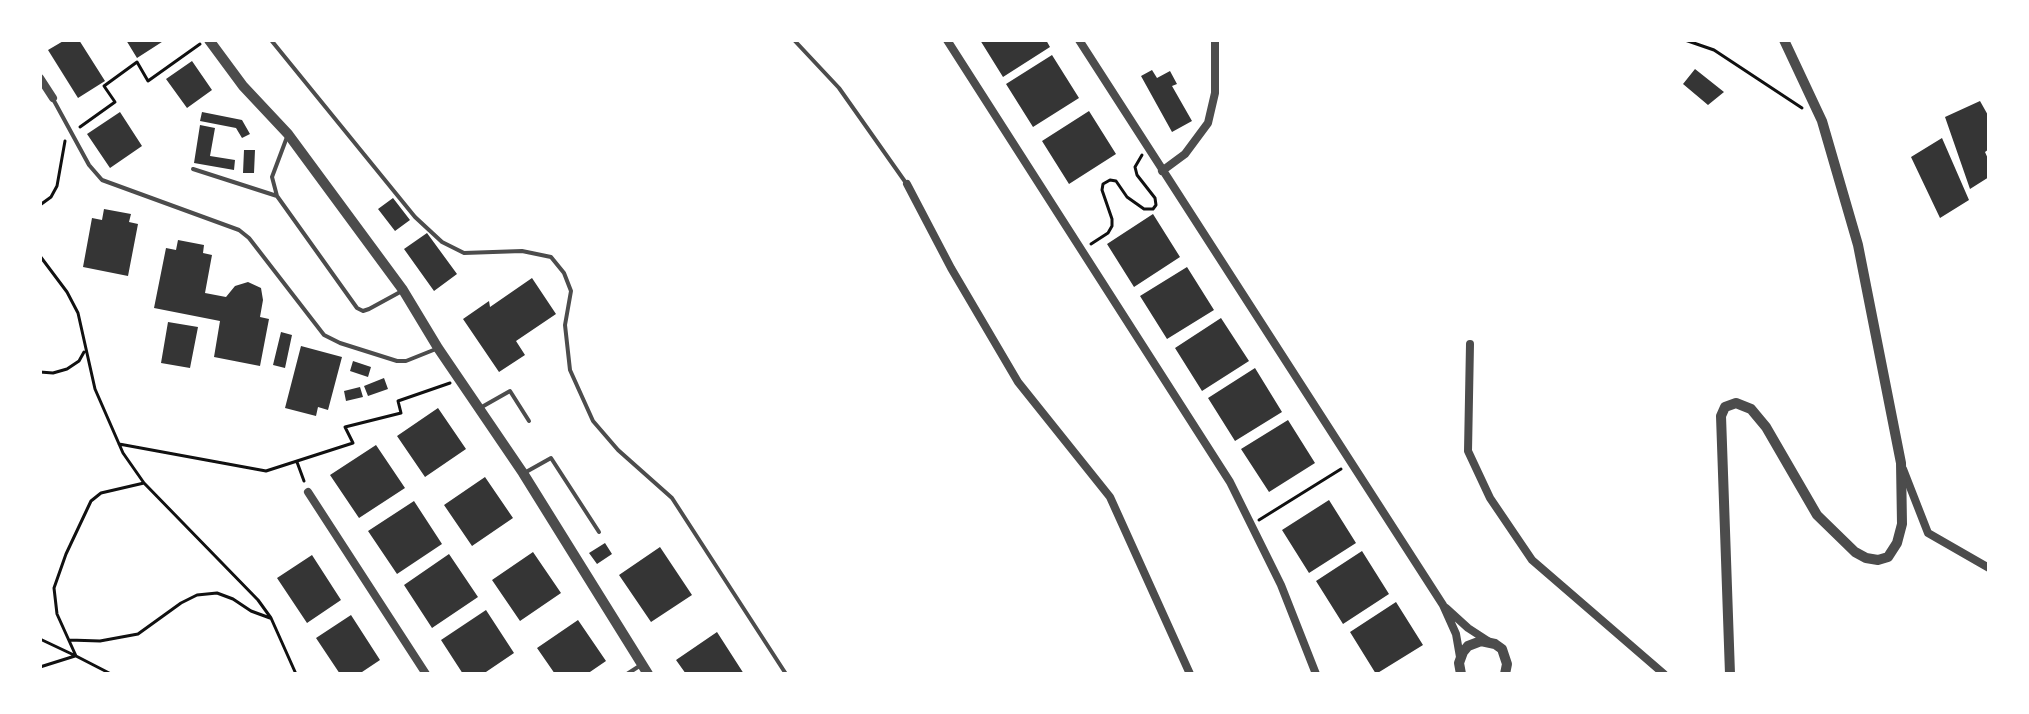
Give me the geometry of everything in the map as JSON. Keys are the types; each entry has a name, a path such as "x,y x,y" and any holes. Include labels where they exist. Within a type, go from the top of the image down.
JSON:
{"street":[{"path":"208,40 243,86 288,134 403,290 438,348 523,473 644,669"},
{"path":"947,40 1215,457 1281,585 1316,674"},
{"path":"1079,40 1443,605 1456,634 1460,668"},
{"path":"1162,171 1185,154 1208,123 1215,93 1215,40"},
{"path":"1784,40 1822,121 1858,245 1901,463 1928,533 1989,568"},
{"path":"40,78 53,98"},
{"path":"907,184 951,268 1018,382 1110,497 1190,674"},
{"path":"1470,344 1468,451 1490,498 1532,560 1664,674"},
{"path":"1730,674 1721,416 1725,407 1736,403 1751,409 1766,427 1817,515 1847,545 1866,558 1878,560 1888,557 1897,543 1902,524 1901,463"},
{"path":"308,492 426,674"},
{"path":"1443,605 1468,628 1502,649 1506,673"},
{"path":"1460,668 1468,646 1488,641"}],"lane":[{"path":"271,40 415,217 442,242 464,253 522,251 551,257 564,273 571,291 565,325 570,370 593,421 618,450 672,498 786,674"},
{"path":"794,40 839,88 907,184"},
{"path":"53,98 89,165 102,180 239,230 249,238 324,335 397,361 406,361 438,348"},
{"path":"288,134 272,177 277,196 357,308 363,311 369,309 403,290"},
{"path":"193,169 277,196"},
{"path":"480,408 510,391 529,421"},
{"path":"523,473 551,458 599,532"},
{"path":"627,674 644,669"}],"path":[{"path":"72,133 115,102 104,86 137,62 148,81 208,40"},
{"path":"1685,40 1714,50 1822,121"},
{"path":"40,205 51,197 57,186 68,125"},
{"path":"1082,249 1108,233 1112,226 1103,184 1116,181 1127,197 1144,209 1153,209 1156,205 1155,198 1137,175 1135,167 1138,159 1148,150"},
{"path":"40,256 67,292 78,313 95,389 119,444 144,483 235,575 271,618 296,674"},
{"path":"40,372 67,369 79,361 85,351"},
{"path":"119,444 266,471 353,443 345,427 401,413 398,401 461,379"},
{"path":"297,461 308,492"},
{"path":"1252,524 1351,462"},
{"path":"76,656 57,614 54,588 66,554 91,501 101,493 144,483"},
{"path":"69,640 100,641 138,634 197,595 217,593 271,618"},
{"path":"40,639 111,674"},
{"path":"40,667 76,656"}],"building":[{"path":"65,40 79,40 105,81 78,98 48,50"},
{"path":"126,40 165,40 137,58"},
{"path":"980,40 1046,40 1050,47 1003,77"},
{"path":"1052,55 1079,98 1033,127 1006,84"},
{"path":"192,61 212,90 187,108 166,79"},
{"path":"1695,69 1724,92 1708,105 1683,84"},
{"path":"1152,70 1157,78 1170,71 1177,84 1172,86 1192,121 1172,132 1141,76"},
{"path":"1980,101 1989,117 1989,149 1985,152 1989,161 1989,177 1970,189 1945,117"},
{"path":"1089,111 1116,154 1069,184 1042,141"},
{"path":"120,112 142,146 110,168 87,134"},
{"path":"202,112 242,120 250,134 242,138 236,128 200,121"},
{"path":"200,125 215,128 210,156 235,160 234,170 194,163"},
{"path":"1942,138 1969,200 1940,218 1911,157"},
{"path":"244,150 255,150 254,173 243,173"},
{"path":"393,198 410,220 395,231 378,209"},
{"path":"104,209 131,214 129,222 138,224 128,276 83,267 92,218 102,220"},
{"path":"1153,214 1180,257 1134,287 1107,244"},
{"path":"427,233 457,274 434,291 404,249"},
{"path":"178,240 204,245 203,253 212,255 205,293 226,297 235,286 248,282 261,288 263,300 260,317 269,319 260,366 214,357 220,321 154,308 166,248 176,250"},
{"path":"1187,267 1214,310 1167,339 1140,296"},
{"path":"532,278 556,314 516,341 525,355 499,372 463,319 489,301 490,307"},
{"path":"1221,318 1249,361 1202,391 1175,348"},
{"path":"168,322 198,327 190,368 161,363"},
{"path":"281,332 292,335 285,368 273,365"},
{"path":"301,346 342,357 328,410 318,407 316,416 285,408"},
{"path":"353,361 371,367 368,377 350,371"},
{"path":"1255,368 1282,412 1235,441 1208,398"},
{"path":"384,378 388,389 368,396 364,386"},
{"path":"360,387 363,397 346,401 344,391"},
{"path":"438,408 466,449 425,477 397,436"},
{"path":"1288,420 1315,463 1269,492 1241,449"},
{"path":"376,445 405,488 359,518 330,475"},
{"path":"485,477 513,518 472,546 444,505"},
{"path":"1329,500 1356,543 1309,573 1282,530"},
{"path":"414,501 442,544 397,574 368,531"},
{"path":"605,543 612,554 597,564 589,553"},
{"path":"660,547 692,595 651,622 619,575"},
{"path":"1362,551 1389,594 1343,624 1316,581"},
{"path":"533,552 561,593 520,621 492,580"},
{"path":"449,554 478,597 432,628 404,585"},
{"path":"312,555 341,600 307,623 277,578"},
{"path":"1396,602 1423,645 1376,674 1350,632"},
{"path":"486,610 514,653 483,674 463,674 441,640"},
{"path":"351,615 380,660 359,674 340,674 316,638"},
{"path":"578,620 606,661 587,674 555,674 537,648"},
{"path":"717,632 744,674 686,674 676,660"}]}
